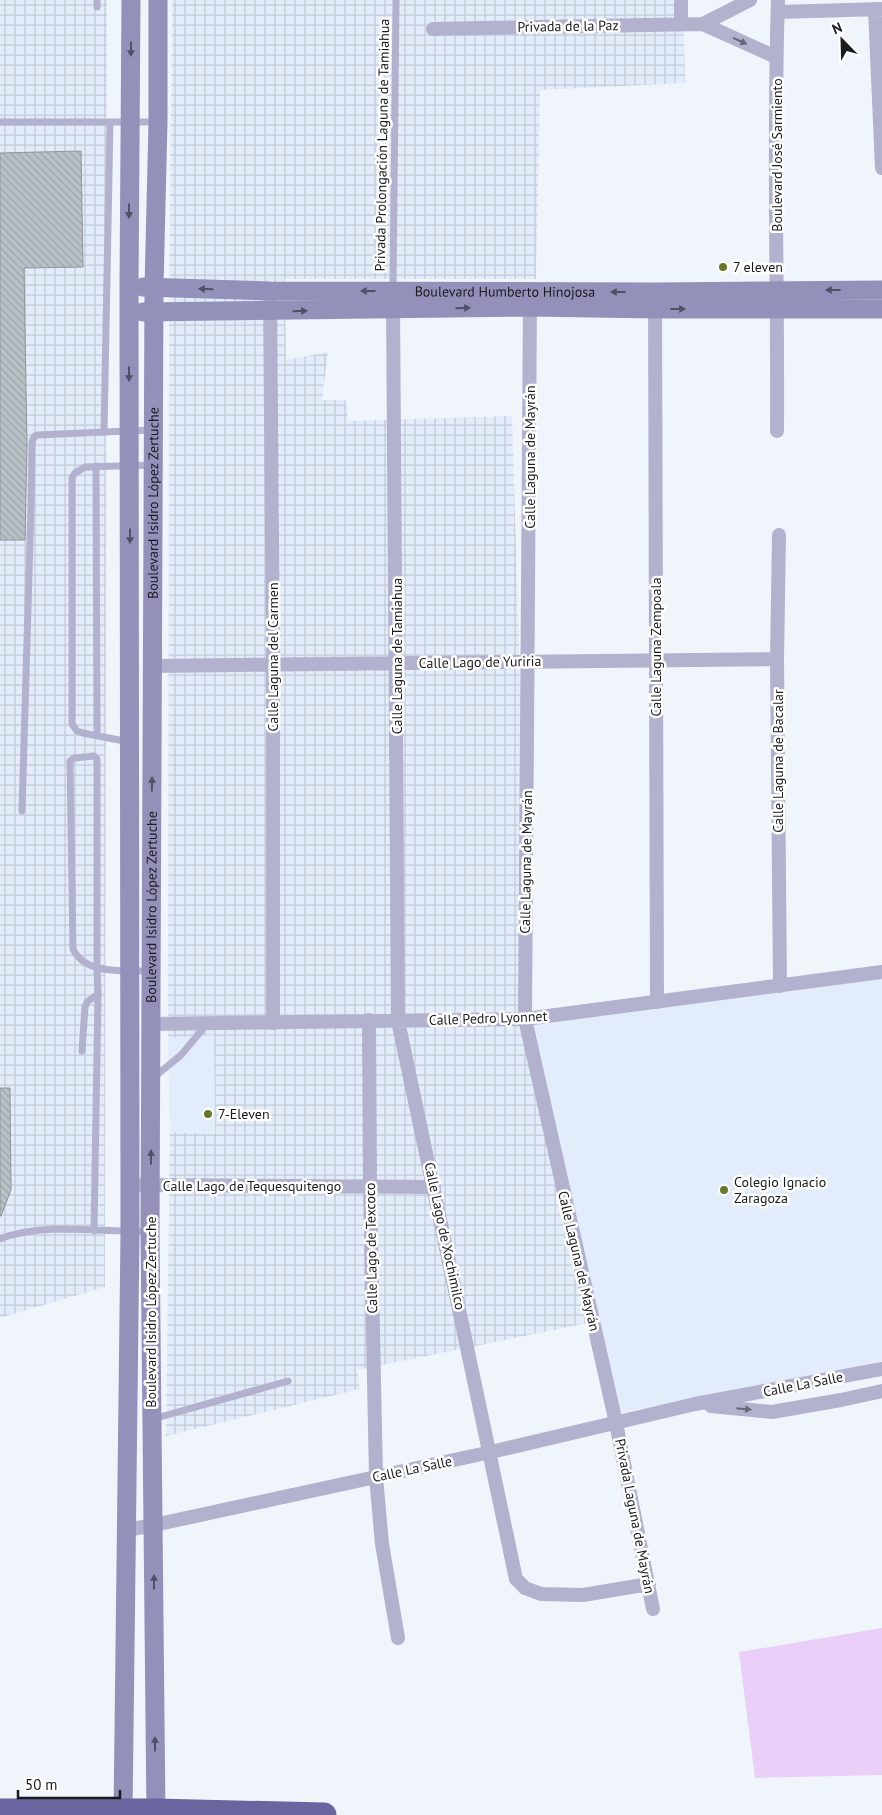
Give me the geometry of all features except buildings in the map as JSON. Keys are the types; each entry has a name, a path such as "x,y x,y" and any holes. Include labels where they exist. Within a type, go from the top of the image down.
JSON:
{"highway":[{"path":"0,1811 324,1815"}],"main road":[{"name":"Boulevard Isidro López Zertuche","path":"123,1813 130,1232 129,288 132,0"},
{"name":"Boulevard Isidro López Zertuche","path":"155,1813 150,1024 154,287 158,122 158,0"},
{"name":"Boulevard Humberto Hinojosa","path":"129,288 154,287 270,291 393,300 655,300 778,309 882,309"},
{"name":"Boulevard Humberto Hinojosa","path":"655,300 777,290 882,290"},
{"name":"Boulevard Humberto Hinojosa","path":"129,312 270,311 393,300"},
{"path":"130,922 151,922"}],"street":[{"path":"681,0 681,24"},
{"name":"Privada de la Paz","path":"703,24 750,0"},
{"path":"778,6 878,9 882,168"},
{"name":"Boulevard José Sarmiento","path":"777,431 776,57 778,6"},
{"name":"Privada de la Paz","path":"433,29 703,24 776,57"},
{"name":"Calle Laguna del Carmen","path":"270,291 273,1023"},
{"name":"Calle Laguna de Mayrán","path":"530,299 525,1019 616,1423"},
{"name":"Calle Laguna de Tamiahua","path":"393,300 398,1020"},
{"name":"Calle Laguna Zempoala","path":"655,300 657,1002"},
{"name":"Calle Laguna de Bacalar","path":"780,535 777,659 780,986"},
{"name":"Calle Lago de Yuriria","path":"153,666 777,659"},
{"name":"Calle Pedro Lyonnet","path":"150,1024 525,1019 882,972"},
{"name":"Calle Lago de Texcoco","path":"369,1020 370,1187 376,1477 382,1544 398,1638"},
{"name":"Calle Lago de Xochimilco","path":"398,1020 491,1452 516,1579 532,1592 549,1594 583,1595 649,1584"},
{"name":"Calle Lago de Tequesquitengo","path":"129,1185 434,1187"},
{"name":"Calle La Salle","path":"127,1530 491,1452 695,1404 882,1369"},
{"name":"Calle La Salle","path":"695,1404 772,1412 882,1391"},
{"name":"Privada Laguna de Mayrán","path":"616,1423 654,1609"}],"lane":[{"name":"Privada Prolongación Laguna de Tamiahua","path":"393,300 396,0"},
{"path":"0,122 158,122"},
{"path":"104,432 110,122"},
{"path":"22,810 32,442 38,434 154,430"},
{"path":"130,742 77,731 72,724 72,478 80,470 96,466 154,465"},
{"path":"96,466 97,735"},
{"path":"94,1231 98,994 97,969 97,759 94,756 73,758 70,761 70,771 73,949 80,960 97,969 151,971"},
{"path":"82,1052 85,1007 87,1002 98,994"},
{"path":"151,1080 181,1054 206,1024"},
{"path":"0,1239 25,1231 150,1232"},
{"path":"152,1419 288,1380"}],"shaded area":[{"path":"0,0 107,0 105,1287 0,1318"},
{"path":"172,0 683,0 685,83 540,90 536,279 285,279 286,360 328,352 322,400 346,400 348,421 512,416 530,1017 593,1322 357,1370 360,1389 166,1436 170,1132 215,1134 214,1035 168,1038 169,324"},
{"name":"Colegio Ignacio Zaragoza","path":"882,971 882,1361 618,1413 525,1019"},
{"path":"214,1035 215,1134 170,1132 168,1038"},
{"path":"882,1628 882,1775 755,1778 739,1652"}],"place":[{"name":"7 eleven","path":"723,267"},
{"name":"7-Eleven","path":"208,1114"},
{"name":"Colegio Ignacio Zaragoza","path":"724,1190"}]}
